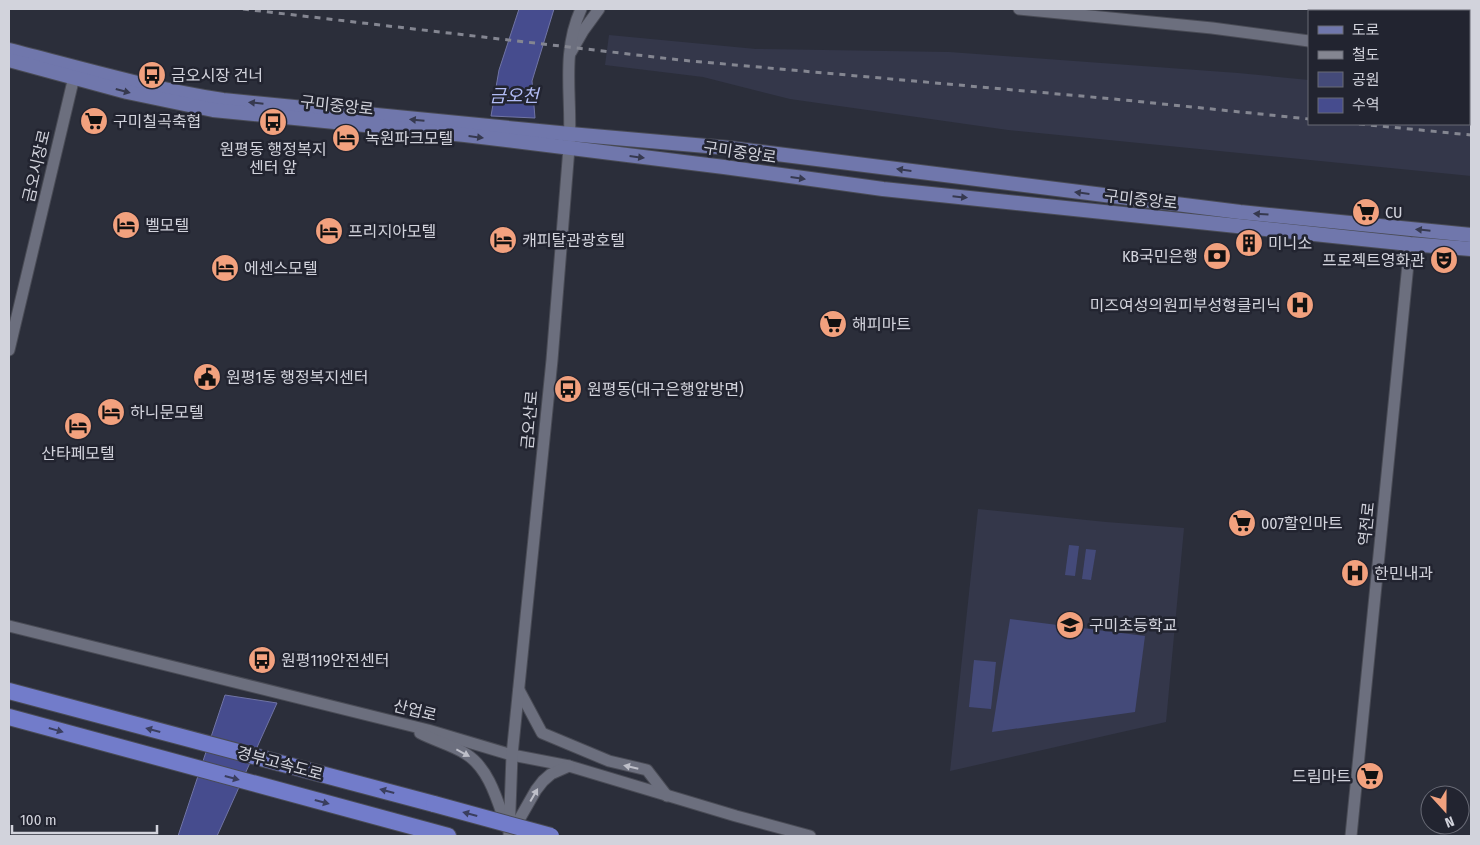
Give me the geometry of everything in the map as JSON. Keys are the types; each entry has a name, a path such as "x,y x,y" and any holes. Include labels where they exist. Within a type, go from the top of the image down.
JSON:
{"highway":[{"name":"경부고속도로","path":"9,691 551,836"},
{"name":"경부고속도로","path":"9,717 448,836"}],"main road":[{"name":"구미중앙로","path":"9,50 148,86 224,100 570,141 724,167 883,189 1471,249"},
{"name":"구미중앙로","path":"9,60 127,92 213,110 465,135 729,148 1220,210 1471,235"}],"street":[{"name":"금오산로","path":"509,836 512,755 556,316 570,141 569,56 571,36 580,9"},
{"path":"569,56 583,31 599,9"},
{"path":"1019,9 1212,28 1308,41"},
{"name":"금오시장로","path":"9,350 74,77"},
{"name":"역전로","path":"1350,836 1410,244"},
{"name":"산업로","path":"9,626 403,724 512,755 569,766 810,836"},
{"path":"519,690 542,733 609,761 647,770 667,796"},
{"path":"403,724 462,752 476,762 489,782 509,836"},
{"path":"509,836 543,781 551,774 569,766"}],"shaded area":[{"path":"609,35 756,49 949,52 1238,73 1308,80 1308,125 1470,125 1470,96 1471,176 1008,130 790,99 703,77 605,65"},
{"name":"구미초등학교","path":"978,509 1184,528 1166,722 950,771"}],"green space":[{"path":"1471,9 1471,57 1470,10 1362,10"},
{"path":"1069,545 1079,546 1075,576 1065,575"},
{"path":"1086,549 1096,550 1091,580 1082,579"},
{"path":"1010,619 1145,636 1135,712 992,732"},
{"path":"974,660 996,662 991,709 969,707"}],"water":[{"name":"금오천","path":"519,9 554,9 532,81 535,118 491,116 499,70"},
{"path":"225,695 277,703 217,836 178,836"}],"railway":[{"path":"243,9 680,60 1114,99 1308,119"},
{"path":"1369,125 1471,135"}],"place":[{"name":"금오시장 건너","path":"152,75"},
{"name":"구미칠곡축협","path":"94,121"},
{"name":"원평동 행정복지 센터 앞","path":"273,122"},
{"name":"녹원파크모텔","path":"346,138"},
{"name":"CU","path":"1366,212"},
{"name":"벨모텔","path":"126,225"},
{"name":"프리지아모텔","path":"329,231"},
{"name":"캐피탈관광호텔","path":"503,240"},
{"name":"미니소","path":"1249,243"},
{"name":"KB국민은행","path":"1217,256"},
{"name":"프로젝트영화관","path":"1444,260"},
{"name":"에센스모텔","path":"225,268"},
{"name":"미즈여성의원피부성형클리닉","path":"1300,305"},
{"name":"해피마트","path":"833,324"},
{"name":"원평1동 행정복지센터","path":"207,377"},
{"name":"원평동(대구은행앞방면)","path":"568,389"},
{"name":"하니문모텔","path":"111,412"},
{"name":"산타페모텔","path":"78,426"},
{"name":"007할인마트","path":"1242,523"},
{"name":"한민내과","path":"1355,573"},
{"name":"구미초등학교","path":"1070,625"},
{"name":"원평119안전센터","path":"262,660"},
{"name":"드림마트","path":"1370,776"}]}
